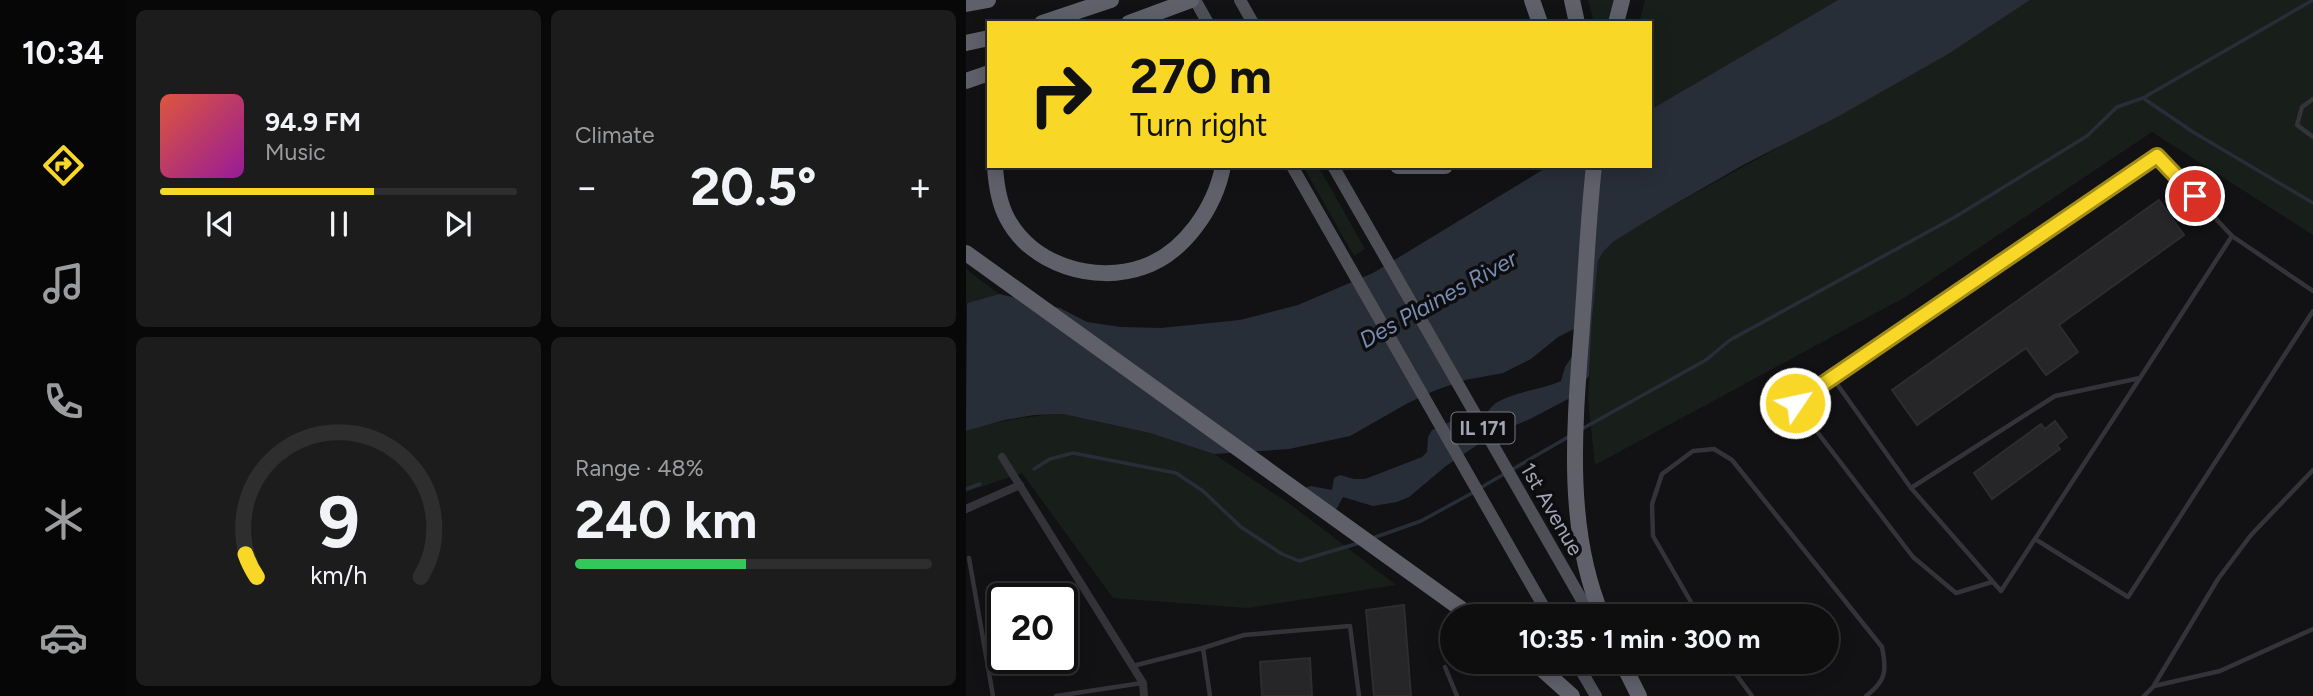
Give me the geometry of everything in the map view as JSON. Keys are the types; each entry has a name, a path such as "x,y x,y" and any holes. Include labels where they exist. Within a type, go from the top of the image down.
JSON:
{"highway":[{"path":"966,5 988,0"},
{"path":"1048,21 1111,0"},
{"path":"1136,21 1193,0"},
{"path":"1532,0 1539,21"},
{"path":"1572,0 1577,21"},
{"path":"1617,21 1622,0"},
{"path":"966,43 987,38"},
{"path":"966,81 987,74"},
{"path":"995,168 999,196 1008,220 1026,243 1049,259 1081,272 1111,274 1142,268 1166,256 1183,241 1213,197 1222,168"},
{"path":"1592,168 1577,406 1576,493 1585,566 1598,604"},
{"path":"967,254 1454,604"},
{"path":"1547,674 1572,696"},
{"path":"1626,674 1638,696"}],"main road":[{"path":"1193,0 1207,21"},
{"path":"1241,0 1251,18"},
{"name":"IL 171","path":"1293,168 1542,604"},
{"name":"1st Avenue","path":"1334,168 1584,604"},
{"path":"1583,674 1596,696"}],"street":[{"path":"1002,457 1143,683 1144,696"},
{"path":"966,509 1020,485"}],"lane":[{"path":"2313,99 2302,107 2297,125 2313,137"},
{"path":"1992,582 1956,593 1913,556 1795,403 2157,156 2232,236 2313,291"},
{"path":"1832,377 1911,488 2001,591 2232,236"},
{"path":"2035,539 2128,597 2313,312"},
{"path":"1911,488 2055,396 2140,378"},
{"path":"1692,604 1653,536 1652,504 1662,474 1693,451 1714,449 1732,460 1882,647 1886,668 1878,687 1866,696"},
{"path":"2144,696 2153,687 2218,579 2251,535 2313,470"},
{"path":"969,558 993,696"},
{"path":"1132,666 1244,635 1350,626 1359,696"},
{"path":"2153,687 2220,671 2313,629"},
{"path":"1203,648 1210,696"},
{"path":"1448,674 1457,696"},
{"path":"1736,674 1752,696"},
{"path":"1056,696 1143,683"}],"shaded area":[{"path":"1588,0 1614,0 1609,21 1593,21"},
{"path":"1645,0 1838,0 1652,109 1652,21 1640,21"},
{"path":"2030,0 2313,0 2313,235 2152,132 1907,296 1595,465 1588,400 1592,319 1598,261 1603,252 1613,242 1663,211 1950,53"},
{"path":"1304,168 1319,168 1365,249 1354,256"},
{"path":"966,269 999,294 966,303"},
{"path":"1063,414 1150,433 1214,454 1290,504 1396,585 1247,608 1113,598 1022,473 966,492 966,431 1014,419"}],"water":[{"name":"Des Plaines River","path":"1838,0 2030,0 1950,53 1837,117 1743,165 1613,242 1598,261 1589,376 1572,397 1492,435 1446,466 1409,497 1397,502 1373,506 1343,497 1331,513 1298,490 1311,486 1332,490 1334,478 1340,475 1365,479 1422,457 1427,452 1428,437 1432,430 1463,416 1481,420 1494,405 1504,399 1561,381 1565,367 1575,352 1576,328 1558,337 1531,359 1503,373 1465,380 1436,390 1350,436 1289,449 1214,454 1150,433 1063,414 1004,420 966,431 967,303 999,294 1060,308 1087,322 1121,327 1161,328 1240,320 1298,305 1373,273 1546,168 1652,168 1652,109"}],"building":[{"path":"2159,200 2184,235 2059,325 2078,352 2046,375 2026,348 1917,425 1892,390"},
{"path":"2055,421 2067,437 2057,445 2060,449 1992,499 1974,473 2041,424 2045,429"},
{"path":"1404,605 1411,696 1374,696 1366,610"},
{"path":"1310,658 1312,696 1262,696 1260,662"}],"waterway":[{"path":"1580,430 1706,360 1730,340 1955,217 2087,136 2117,107 2143,98 2313,0"},
{"path":"2143,98 2193,132 2313,203"},
{"path":"1480,488 1570,436"},
{"path":"1034,469 1050,459 1073,453 1176,473 1203,491 1241,527 1282,554 1299,561 1359,543"},
{"path":"966,489 980,484"},
{"path":"1373,538 1421,521 1474,492"}],"route":[{"path":"1795,403 2157,156 2195,196"}]}
